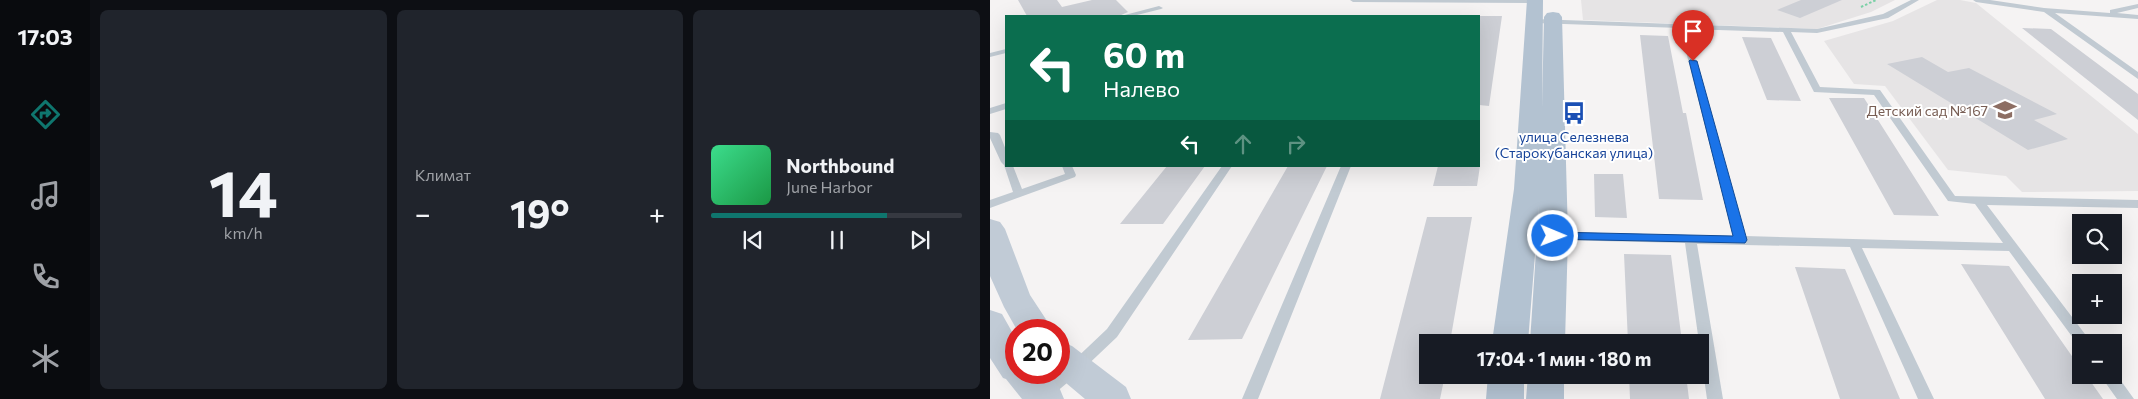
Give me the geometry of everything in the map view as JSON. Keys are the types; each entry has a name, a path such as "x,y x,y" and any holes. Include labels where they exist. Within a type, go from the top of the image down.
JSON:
{"main road":[{"path":"1542,8 1553,236 1548,334"},
{"path":"1511,334 1527,190 1542,8"},
{"path":"990,229 1016,298 1029,319"},
{"path":"990,323 1005,350"},
{"path":"1070,366 1112,399"},
{"path":"1545,399 1546,384"}],"lane":[{"path":"1353,0 1542,8 1683,26 1817,30 1886,16 1916,0"},
{"path":"1976,0 2044,10 2138,17"},
{"path":"2102,14 2138,6"},
{"path":"1129,15 1159,8"},
{"path":"2044,10 2138,76"},
{"path":"1683,26 1740,240"},
{"path":"1784,29 1817,90 1877,92 1952,199 2138,204"},
{"path":"990,55 1005,51"},
{"path":"990,111 1005,106"},
{"path":"993,135 1005,160"},
{"path":"1008,167 1019,194"},
{"path":"990,204 1071,175 1067,167"},
{"path":"1070,360 1112,333 1226,167"},
{"path":"1250,399 1346,167"},
{"path":"1978,201 2078,334"},
{"path":"1553,236 2013,247"},
{"path":"1690,239 1716,399"},
{"path":"1854,243 1926,399"},
{"path":"2115,384 2126,399"}],"shaded area":[{"path":"1581,0 1895,0 1871,12 1817,29 1583,20"},
{"name":"Детский сад №167","path":"1937,0 1960,0 1976,3 2138,134 2138,191 2022,192 2006,176 1948,170 1885,86 1854,84 1824,41 1893,21"}],"building":[{"path":"1018,0 1057,0 1062,7 1092,0 1116,0 1128,12 1121,15 1026,15"},
{"path":"1801,0 1842,0 1800,18 1777,10"},
{"path":"1480,16 1502,16 1489,106 1480,105"},
{"path":"2022,28 2051,29 2138,94 2138,120"},
{"path":"1640,35 1668,36 1683,113 1686,113 1703,200 1659,199"},
{"path":"1742,37 1771,38 1801,101 1767,100"},
{"path":"1922,57 1948,72 1969,68 2057,114 2034,120 2068,139 2028,150 1887,64"},
{"path":"1829,98 1864,98 1939,216 1894,215"},
{"path":"1166,167 1204,167 1163,224 1120,224"},
{"path":"1287,167 1327,167 1242,339 1188,340"},
{"path":"1438,167 1480,167 1477,186 1433,186"},
{"path":"1594,174 1623,174 1627,218 1595,217"},
{"path":"1427,217 1472,217 1451,334 1419,334 1419,384 1443,384 1440,399 1380,399"},
{"path":"1624,254 1671,255 1681,334 1628,334"},
{"path":"1961,264 2009,266 2072,356 2072,384 2092,384 2103,399 2045,399"},
{"path":"1795,267 1845,269 1900,399 1840,399"},
{"path":"1629,384 1687,384 1689,399 1630,399"}],"place":[{"name":"Детский сад №167","path":"2005,110"},
{"name":"улица Селезнева (Старокубанская улица)","path":"1574,113"}],"route":[{"path":"1553,236 1740,240 1693,61"}]}
